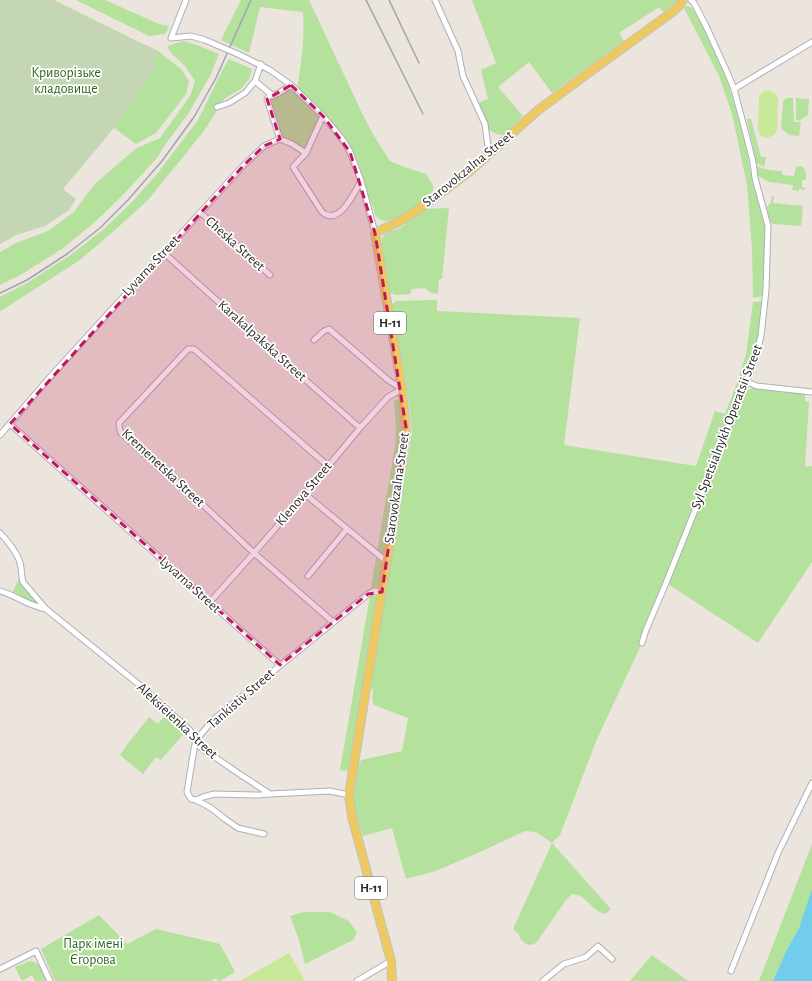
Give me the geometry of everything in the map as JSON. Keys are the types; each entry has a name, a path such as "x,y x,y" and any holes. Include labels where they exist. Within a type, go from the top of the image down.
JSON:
{"main road":[{"name":"Starovokzalna Street","path":"392,981 391,961 354,826 349,795 406,432 402,389 375,233 416,211 454,183 537,111 678,7 683,0"}],"street":[{"path":"186,0 171,38 191,36 205,40 261,64 291,85 323,116 343,140 350,152 361,181 375,233"},
{"path":"435,0 458,51 463,76 485,124 489,154"},
{"name":"Syl Spetsialnykh Operatsii Street","path":"642,643 747,382 761,336 766,290 768,226 755,178 747,138 734,89 706,26 691,0"},
{"path":"734,89 812,42"},
{"path":"217,107 229,103 245,93 255,81 261,64"},
{"path":"255,81 273,96"},
{"path":"291,85 279,93 269,97 267,102 280,140 292,144 306,153"},
{"path":"323,116 306,153 293,168 322,212 326,215 333,216 339,213 361,181"},
{"name":"Lyvarna Street","path":"0,435 51,376 243,166 264,146 280,140"},
{"name":"Cheska Street","path":"201,213 270,275"},
{"name":"Karakalpakska Street","path":"164,253 360,428"},
{"path":"314,340 324,331 329,329 388,380 402,389"},
{"name":"Kremenetska Street","path":"328,466 194,349 188,349 120,423 119,430 121,433 333,622"},
{"path":"747,382 757,386 812,392"},
{"name":"Klenova Street","path":"210,602 305,494 360,428 388,397 402,389"},
{"name":"Lyvarna Street","path":"10,424 280,666"},
{"path":"305,494 386,561"},
{"path":"308,576 347,529"},
{"path":"0,533 16,553 20,563 21,578 23,582 46,610"},
{"name":"Aleksieienka Street","path":"0,591 38,608 46,610 142,687 190,730 200,747 270,794"},
{"name":"Tankistiv Street","path":"196,800 191,799 187,792 194,749 196,740 213,720 368,594 374,591 382,592"},
{"path":"731,972 778,853 812,783"},
{"path":"196,800 214,794 257,795 330,791 349,795"},
{"path":"196,800 211,808 238,828 264,834"},
{"path":"543,981 564,964 586,957 598,946 612,959"},
{"path":"0,969 36,951 50,981"},
{"path":"357,981 391,961"}],"highlighted area":[{"path":"291,85 323,116 350,152 375,233 406,427 382,592 368,594 280,665 10,424 243,166 264,146 280,139 267,99"}],"green space":[{"name":"Криворізьке кладовище","path":"0,0 54,0 157,50 157,65 114,128 63,189 76,199 69,210 45,226 16,235 0,244"},
{"path":"76,0 105,0 159,24 169,26 165,34 149,36"},
{"path":"241,0 309,0 374,136 390,161 426,174 433,185 433,191 427,198 397,218 385,221 379,219 375,215 350,152 323,116 306,153 280,139 267,99 291,85 297,90 303,41 303,12 260,7 249,53 221,40"},
{"path":"472,0 677,0 664,12 659,7 619,33 624,41 552,93 529,62 498,87 523,116 503,135 489,130 478,103 488,99 481,70 496,63"},
{"path":"686,6 694,10 725,73 745,140 752,179 765,226 763,296 753,298 752,248 747,185 732,114 719,76 684,8"},
{"path":"183,41 219,54 210,76 188,114 157,158 123,195 95,222 62,249 22,274 0,285 0,252 16,243 48,231 74,212 95,184 120,162 137,148 160,138 190,96 195,81 185,66 171,53 167,46"},
{"path":"157,50 182,70 189,82 186,94 156,133 136,144 114,128 157,65"},
{"path":"229,59 252,69 249,79 241,89 225,98 204,131 148,200 80,260 0,311 0,297 27,283 69,256 103,230 131,203 157,174 198,120"},
{"path":"764,91 773,92 778,100 777,130 774,135 767,138 761,136 758,130 759,98"},
{"path":"787,98 793,98 794,122 801,122 799,136 789,135 781,128 783,102"},
{"path":"796,98 809,99 808,115 799,121 796,120"},
{"path":"747,119 751,119 761,157 766,157 764,167 756,163"},
{"path":"756,166 769,170 782,171 782,175 794,176 796,167 801,166 806,172 806,180 802,180 802,187 805,188 805,190 792,190 793,185 769,182 758,176"},
{"path":"772,196 774,196 773,203 803,206 801,226 773,224 769,221 766,209 771,202"},
{"path":"449,208 442,279 439,279 438,294 431,293 425,288 412,289 410,294 396,295 389,292 381,246 382,238 386,233 403,226 410,219 425,209"},
{"path":"437,300 437,311 580,318 564,445 696,466 715,411 725,414 737,383 746,354 753,302 764,301 760,335 752,362 642,643 597,739 560,835 552,843 536,832 525,831 436,871 406,879 392,828 363,836 353,800 358,767 361,760 402,751 408,718 374,705 371,686 392,544 412,433 407,389 392,304 396,301"},
{"path":"753,388 805,393 805,401 809,402 805,467 812,466 812,562 758,643 668,584 743,396 747,390"},
{"path":"394,400 399,400 404,427 383,555 377,551 395,447 396,428"},
{"path":"376,558 382,563 380,584 371,588"},
{"path":"19,578 26,590 40,604 38,606 12,594"},
{"path":"370,596 377,596 349,771 340,770"},
{"path":"166,714 186,731 161,760 156,757 143,774 120,755 149,717 158,724"},
{"path":"552,843 611,909 606,914 602,913 596,910 579,895 572,894 566,900 539,939 534,944 529,945 522,941 519,934 513,929"},
{"path":"812,844 812,914 803,917 773,981 759,981"},
{"path":"304,912 330,912 349,921 357,933 353,940 305,964 299,940 290,916"},
{"name":"Парк імені Єгорова","path":"99,915 127,944 156,929 220,944 235,972 220,981 216,978 211,981 55,981 41,949"},
{"path":"289,953 305,981 240,981"},
{"path":"652,955 688,981 630,981"},
{"path":"30,961 39,966 47,981 35,981 32,975 22,981 15,967"}],"water":[{"path":"812,889 812,981 773,981 787,949 799,928"}],"railway":[{"path":"0,293 27,280 67,254 100,228 128,200 162,161 194,117 216,78 251,0"},
{"path":"366,0 423,114"},
{"path":"389,0 419,63"}]}
